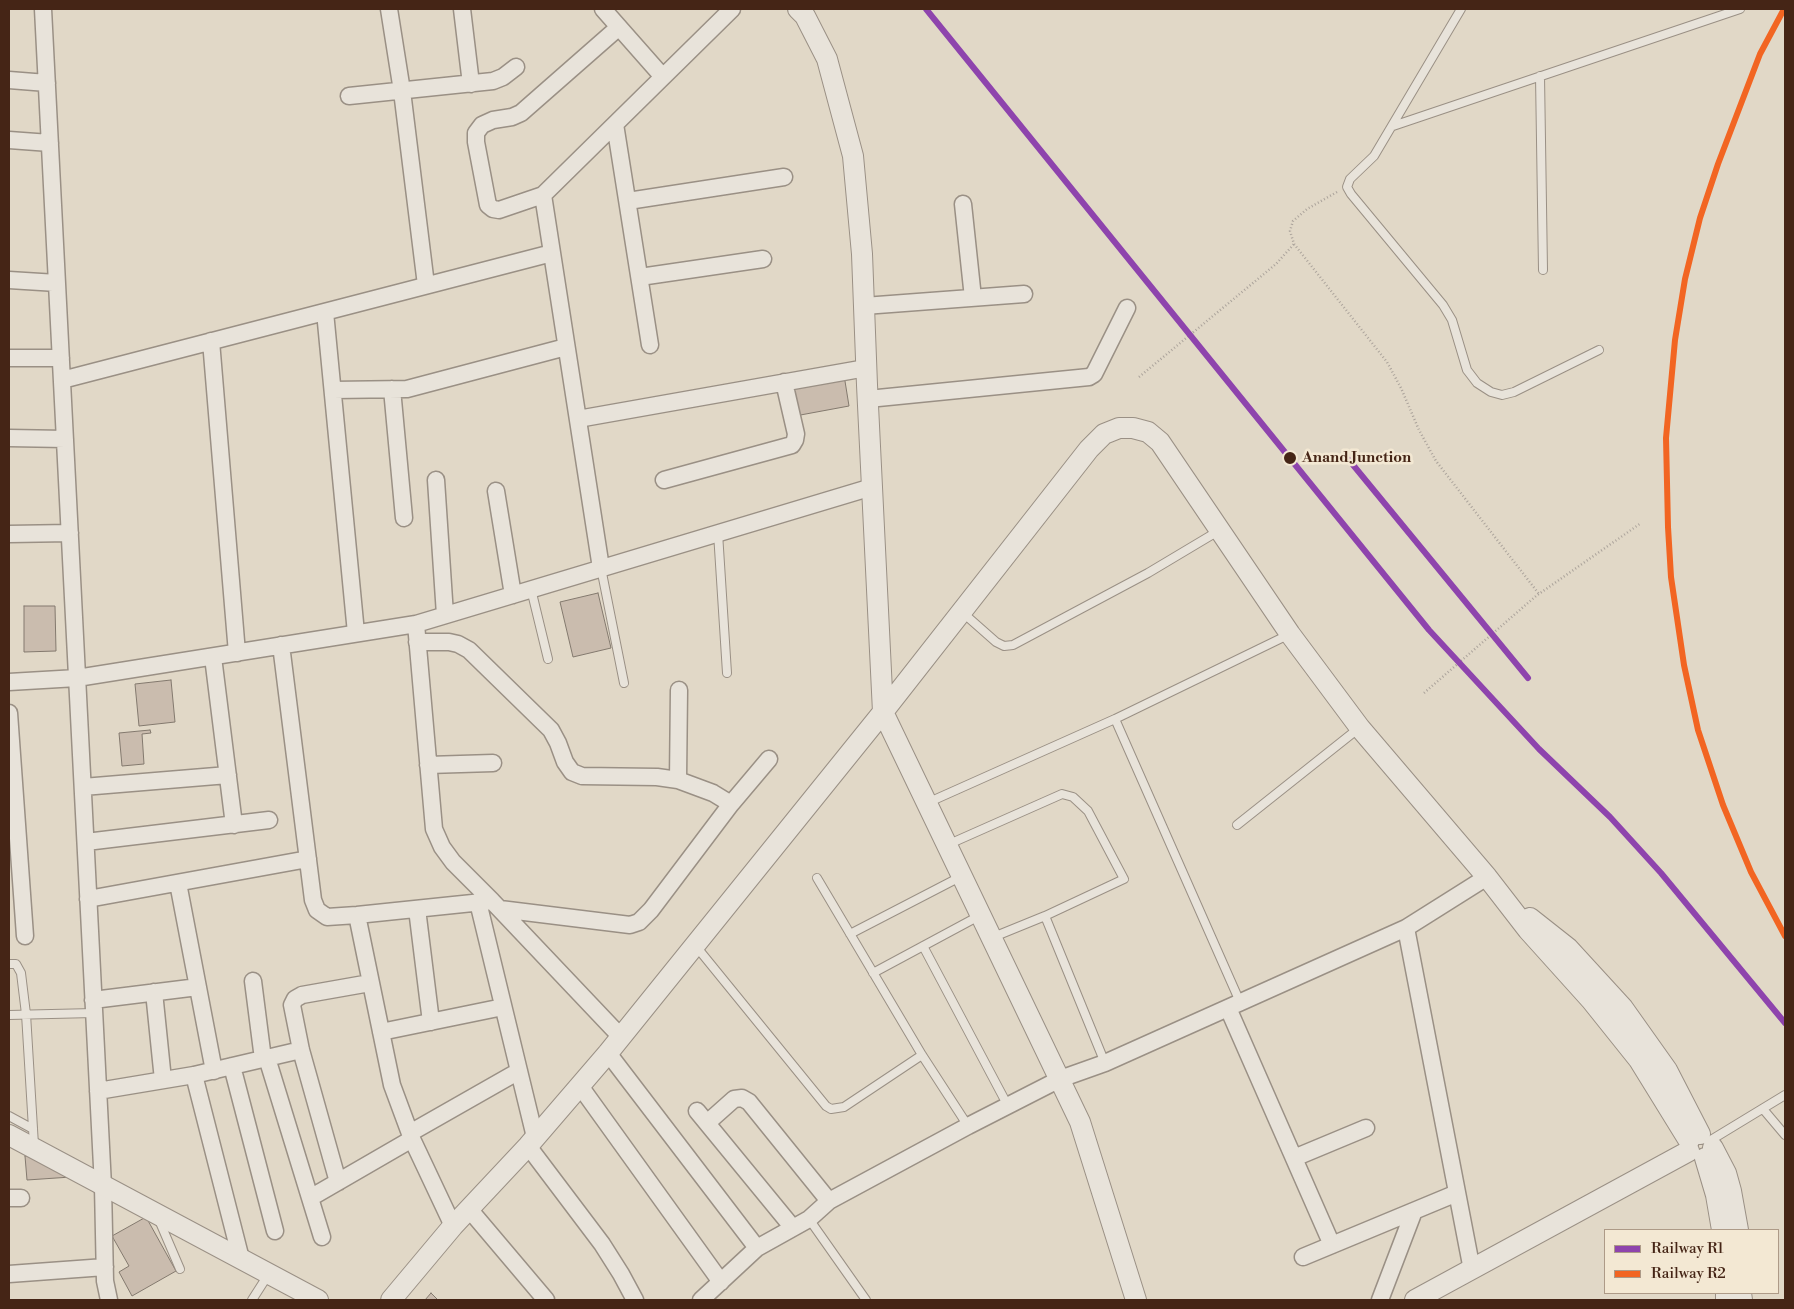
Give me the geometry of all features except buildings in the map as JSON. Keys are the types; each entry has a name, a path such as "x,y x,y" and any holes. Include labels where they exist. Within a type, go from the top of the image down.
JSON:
{"street":[{"path":"43,9 103,1186 105,1281 109,1300"},
{"path":"389,9 402,91 426,285"},
{"path":"462,9 471,84"},
{"path":"603,9 663,77"},
{"path":"798,9 805,16 827,59 853,156 862,254 883,712 1080,1122 1136,1300"},
{"path":"619,27 521,113 512,117 493,120 482,125 476,133 488,205 492,209 499,210 543,196 663,77 721,12"},
{"path":"349,96 493,81 503,77 516,67"},
{"path":"9,80 47,83"},
{"path":"615,124 650,345"},
{"path":"9,140 50,144"},
{"path":"628,201 784,177"},
{"path":"543,196 601,568"},
{"path":"963,204 972,298"},
{"path":"62,380 552,252"},
{"path":"640,277 763,259"},
{"path":"9,280 57,283"},
{"path":"864,306 1024,294"},
{"path":"868,398 1089,377 1094,374 1127,308"},
{"path":"325,312 356,633"},
{"path":"210,341 236,653"},
{"path":"333,390 407,389 566,346"},
{"path":"9,358 61,358"},
{"path":"578,419 866,368"},
{"path":"664,480 792,445 796,434 784,382"},
{"path":"392,389 404,518"},
{"path":"391,1300 453,1226 608,1053 883,712 1089,449 1104,434 1119,428 1133,428 1148,432 1160,442 1290,634 1360,728 1487,877 1528,930 1591,1000 1639,1060 1701,1145 1726,1173 1732,1191 1738,1229"},
{"path":"9,438 65,439"},
{"path":"436,480 445,615"},
{"path":"9,682 77,678 416,624 872,487"},
{"path":"496,491 513,594"},
{"path":"9,534 70,533"},
{"path":"416,624 434,829 442,847 490,904 621,1037"},
{"path":"418,642 449,642 469,650 551,730 565,762 572,772 582,776 678,780 713,793 731,804"},
{"path":"281,646 313,900 317,910 327,917 490,904 630,925 639,922 651,910 731,804 769,759"},
{"path":"213,657 234,824"},
{"path":"678,780 679,690"},
{"path":"9,713 16,910 25,936"},
{"path":"428,765 493,763"},
{"path":"83,787 228,775"},
{"path":"86,842 269,820"},
{"path":"88,899 308,859"},
{"path":"701,1300 757,1248 809,1219 829,1201 968,1126 1060,1079 1106,1063 1406,928 1487,877"},
{"path":"178,882 214,1071"},
{"path":"490,904 503,1007 519,1071 531,1141 602,1244 635,1300"},
{"path":"417,909 432,1022"},
{"path":"357,915 392,1084 411,1136 453,1226"},
{"path":"1406,928 1472,1270"},
{"path":"252,981 265,1058 322,1236"},
{"path":"338,1182 301,1050 292,1005 295,999 302,995 370,982"},
{"path":"94,1006 154,992 198,987"},
{"path":"154,992 163,1080"},
{"path":"1234,1005 1294,1158 1332,1245"},
{"path":"381,1032 503,1007"},
{"path":"98,1091 214,1071 301,1050"},
{"path":"608,1053 757,1248"},
{"path":"232,1066 275,1231"},
{"path":"310,1198 519,1071"},
{"path":"194,1075 241,1260"},
{"path":"580,1086 721,1282"},
{"path":"793,1228 702,1117 734,1099 742,1098 750,1102 829,1201"},
{"path":"1294,1158 1366,1128"},
{"path":"9,1135 34,1139 103,1186 318,1300"},
{"path":"1701,1145 1716,1194 1722,1229"},
{"path":"1415,1300 1701,1145"},
{"path":"1303,1257 1457,1193"},
{"path":"469,1209 546,1300"},
{"path":"1380,1300 1414,1210"},
{"path":"9,1274 105,1267"}],"lane":[{"path":"1462,9 1374,156 1350,179 1347,187 1443,305 1452,320 1466,370 1477,383 1491,392 1502,395 1514,392 1599,350"},
{"path":"1393,126 1740,9"},
{"path":"1540,76 1543,270"},
{"path":"962,612 996,642 1004,646 1013,646 1148,573 1220,530"},
{"path":"718,533 727,673"},
{"path":"601,568 624,683"},
{"path":"532,589 548,659"},
{"path":"927,803 1115,719 1290,634"},
{"path":"1115,719 1234,1005"},
{"path":"1237,825 1360,728"},
{"path":"947,845 1062,794 1073,796 1088,811 1124,879 1045,916 992,938"},
{"path":"850,934 962,876"},
{"path":"817,878 922,1055 968,1126"},
{"path":"873,973 981,915"},
{"path":"1045,916 1106,1063"},
{"path":"696,944 831,1109 844,1108 922,1055"},
{"path":"923,946 1008,1106"},
{"path":"9,964 16,964 19,968 26,1014 34,1139"},
{"path":"9,1015 94,1006"},
{"path":"1701,1145 1785,1095"},
{"path":"1763,1109 1785,1135"},
{"path":"9,1116 34,1139"},
{"path":"157,1214 180,1269"},
{"path":"809,1219 866,1300"},
{"path":"252,1300 269,1274"}],"path":[{"path":"1347,187 1307,209 1293,221 1290,231 1294,244 1387,362 1436,461 1538,595"},
{"path":"1139,377 1276,264 1294,244"},
{"path":"1424,693 1538,595 1641,523"}],"rail line":[{"name":"R1","path":"926,9 1429,630 1539,749 1610,817 1661,873 1785,1023"},
{"name":"R2","path":"1784,9 1760,54 1718,164 1700,218 1685,279 1675,340 1666,438 1671,577 1684,665 1698,730 1723,805 1751,872 1785,936"},
{"name":"R1","path":"1349,460 1528,678"}],"place":[{"name":"Anand Junction","path":"1290,458"}]}
